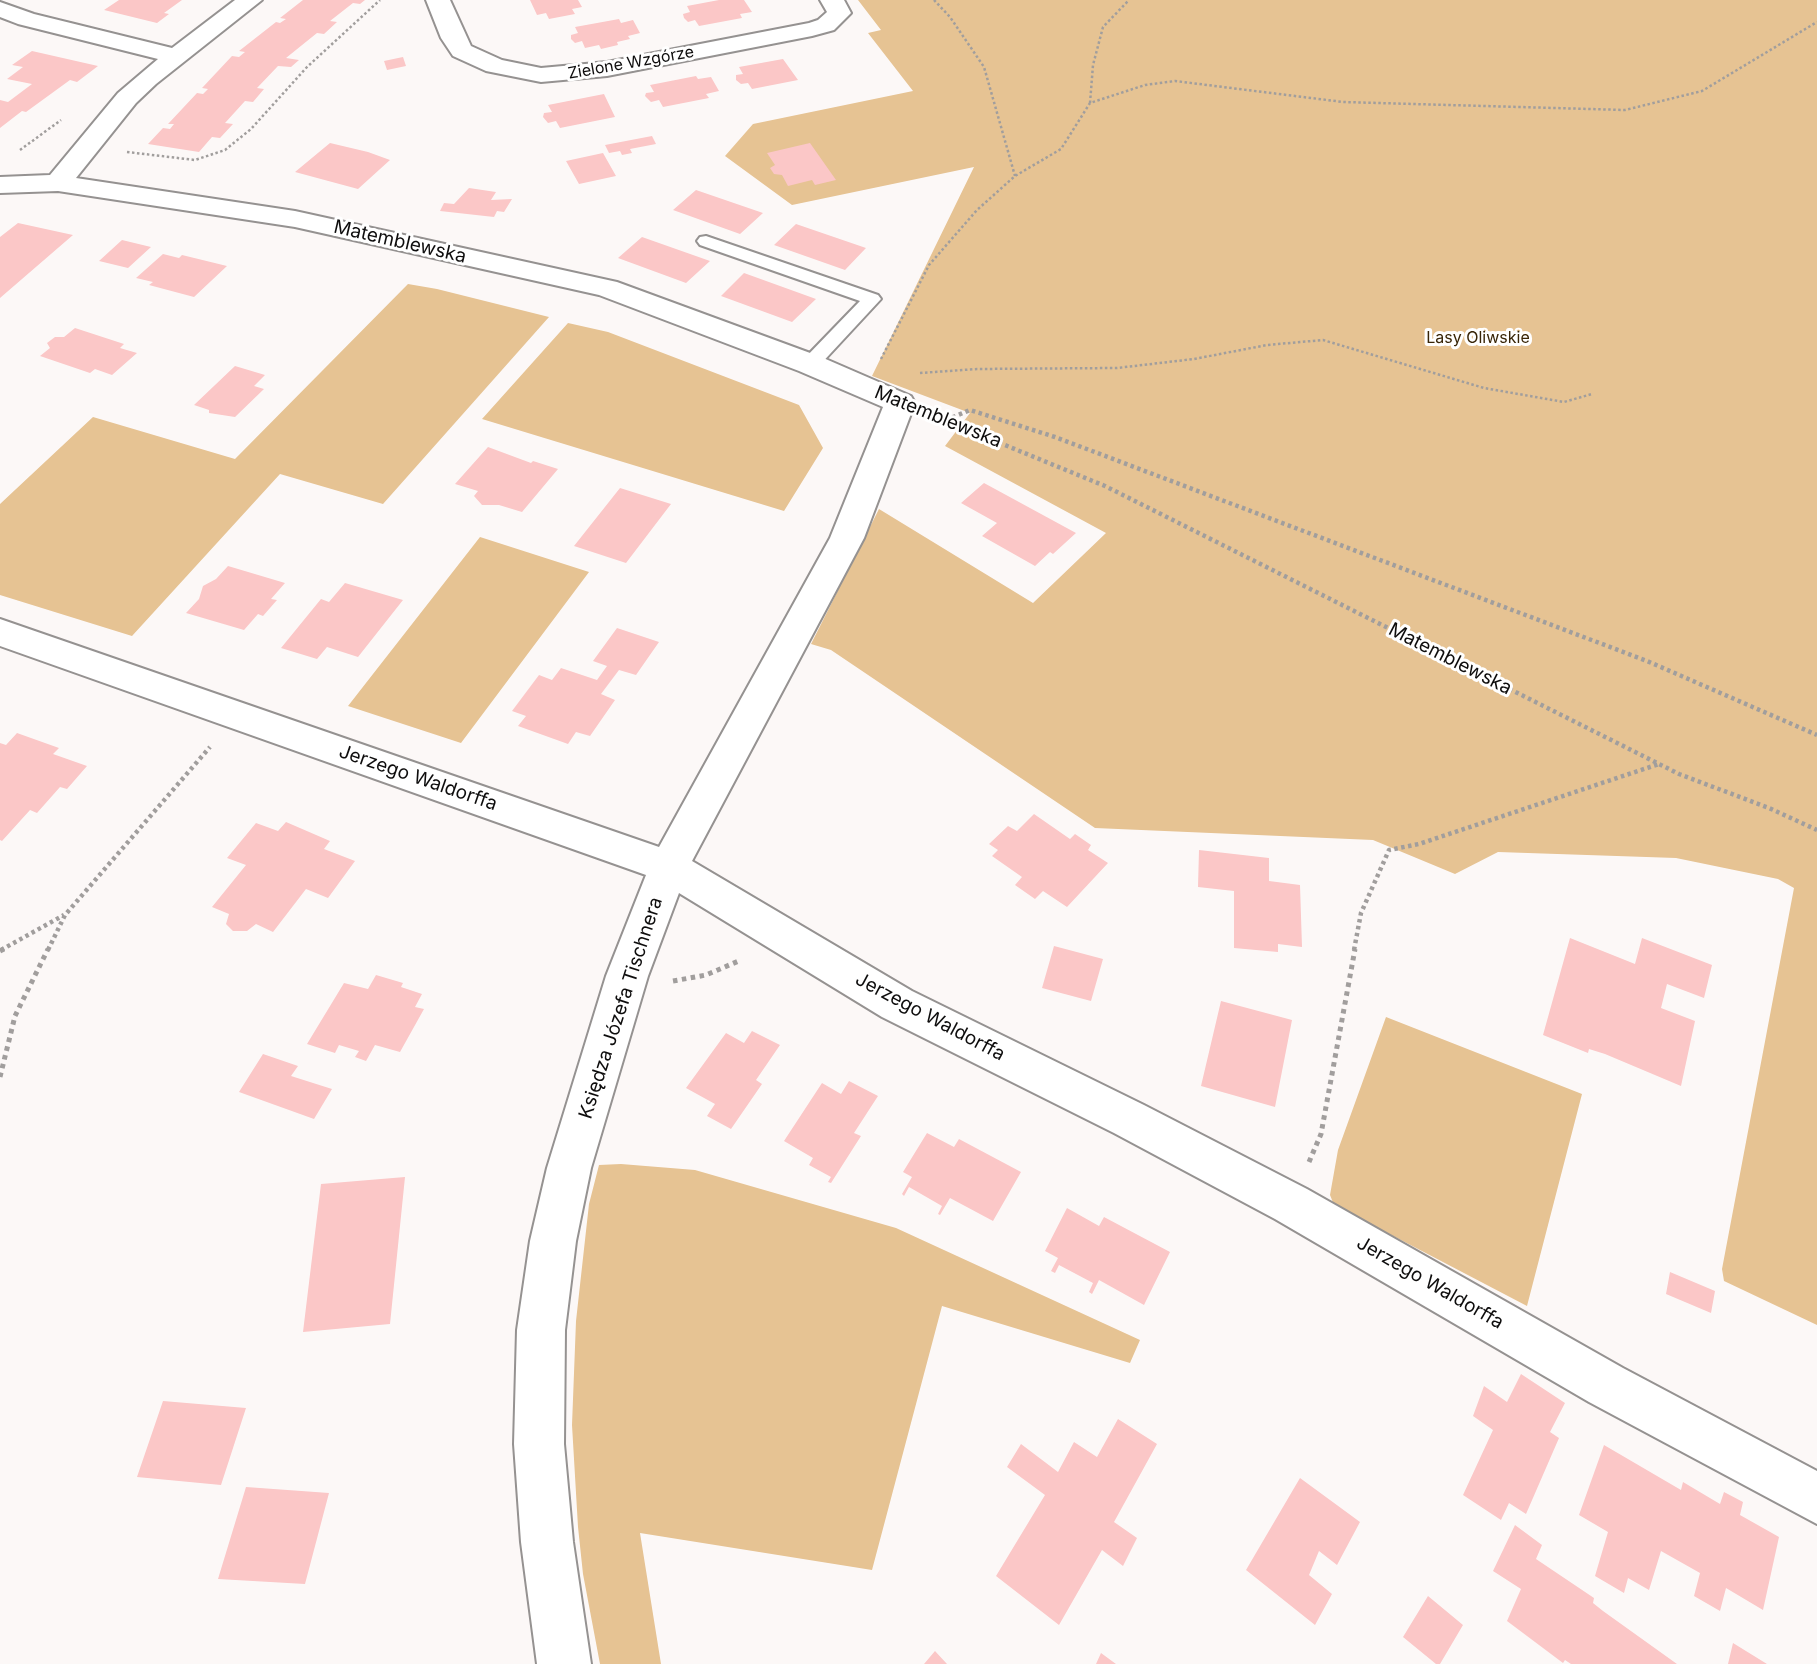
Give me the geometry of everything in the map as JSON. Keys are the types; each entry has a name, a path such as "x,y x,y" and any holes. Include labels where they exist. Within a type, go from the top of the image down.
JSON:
{"street":[{"path":"58,183 127,98 176,56 250,0"},
{"name":"Zielone Wzgórze","path":"438,0 453,38 462,51 495,66 541,75 607,69 812,29 826,25 839,13 832,0"},
{"path":"0,9 26,19 176,56"},
{"name":"Matemblewska","path":"0,185 58,183 295,219 607,288 878,392"},
{"name":"Księdza Józefa Tischnera","path":"564,1664 547,1542 540,1444 541,1330 553,1241 569,1168 627,976 669,867 847,538 878,392"},
{"name":"Jerzego Waldorffa","path":"0,632 669,867 897,1004 1129,1119 1291,1204 1606,1385 1817,1499"}],"lane":[{"path":"706,242 872,299 810,364"}],"path":[{"path":"146,154 195,160 225,150 251,129 307,67 380,0"},
{"path":"934,0 950,17 984,67 1015,176"},
{"path":"878,392 929,265 977,210 1015,176 1061,149 1090,103 1093,65 1103,27 1129,0"},
{"path":"1090,103 1145,85 1175,81 1343,102 1625,110 1702,91 1817,22"},
{"path":"878,392 929,372 1117,368 1194,359 1267,345 1323,340 1484,388 1564,402 1592,394"},
{"name":"Matemblewska","path":"878,392 1105,486 1659,764 1817,830"},
{"path":"945,420 970,410 1055,437 1647,661 1817,735"},
{"path":"0,1077 15,1016 65,915 238,715"},
{"path":"1321,1134 1362,913 1389,850 1419,844 1659,764"},
{"path":"0,951 65,915"},
{"path":"627,976 669,982 706,975 752,955 777,930"}],"green space":[{"name":"Lasy Oliwskie","path":"858,0 1817,0 1817,1325 1724,1281 1722,1269 1794,888 1778,879 1676,858 1498,852 1455,874 1373,840 1095,828 831,650 811,644 879,509 1033,603 1106,533 945,446 970,413 872,376 974,167 792,205 725,156 753,124 913,91 868,33 881,30"},
{"path":"408,284 549,317 383,504 280,474 132,636 0,595 0,504 93,417 235,459"},
{"path":"568,323 608,332 799,405 823,448 784,511 482,419"},
{"path":"480,537 589,572 461,743 348,706"},
{"path":"1386,1017 1582,1094 1527,1306 1334,1205 1330,1195 1338,1150"},
{"path":"621,1164 695,1170 896,1228 1140,1340 1130,1363 942,1306 872,1570 640,1533 661,1664 600,1664 583,1574 578,1527 572,1425 576,1321 589,1204 599,1165"}],"building":[{"path":"119,0 182,0 164,13 169,14 157,23 104,10"},
{"path":"303,0 365,0 360,4 353,3 330,21 337,22 324,34 317,33 286,58 299,60 291,67 278,66 257,88 264,89 253,102 245,101 225,123 233,124 220,138 212,137 199,152 148,144 163,128 170,129 174,124 168,124 197,93 203,94 208,89 202,88 232,56 239,57 245,52 239,51 276,22 280,23 286,19 280,18"},
{"path":"530,0 578,0 582,7 572,9 575,14 549,19 546,13 537,15"},
{"path":"719,0 744,0 752,12 740,14 742,18 699,26 695,20 688,22 684,18 683,14 690,12 687,6"},
{"path":"619,19 621,23 633,20 640,33 617,42 618,45 601,49 599,45 585,48 582,41 575,43 571,39 571,35 578,33 575,27"},
{"path":"32,51 98,66 77,82 70,80 0,128 0,100 8,102 32,84 7,79 23,67 12,65"},
{"path":"403,57 406,66 387,70 384,61"},
{"path":"783,59 798,80 752,89 748,83 741,84 736,80 736,75 743,74 739,67"},
{"path":"696,76 698,79 711,77 719,91 706,94 709,98 663,107 659,100 651,102 645,96 646,93 654,92 650,85"},
{"path":"604,94 615,117 560,128 556,121 548,123 543,117 544,113 552,112 548,105"},
{"path":"652,136 656,144 630,149 632,153 622,155 620,151 609,153 605,145"},
{"path":"330,143 390,160 358,189 295,172"},
{"path":"810,143 836,180 815,185 812,180 788,186 782,175 774,174 770,168 775,165 767,153"},
{"path":"603,153 616,176 579,184 566,161"},
{"path":"469,188 496,192 491,200 512,199 504,212 497,211 494,217 440,211 444,203 454,204"},
{"path":"696,190 763,213 740,234 673,210"},
{"path":"18,223 73,235 0,298 0,237"},
{"path":"796,224 866,248 845,270 774,245"},
{"path":"642,237 710,261 686,283 618,258"},
{"path":"122,240 151,247 128,268 99,261"},
{"path":"163,254 179,258 182,255 227,266 194,297 149,285 153,282 136,278"},
{"path":"744,273 816,299 792,322 721,296"},
{"path":"75,328 124,344 120,348 137,353 112,375 95,369 90,373 40,356 50,348 47,343 55,337 64,337"},
{"path":"235,366 265,375 254,386 264,389 235,417 209,413 209,410 194,405"},
{"path":"488,447 531,463 533,461 558,469 522,512 499,505 482,505 474,496 478,491 455,484"},
{"path":"984,483 1076,533 1035,566 982,536 997,523 961,503"},
{"path":"620,488 671,504 626,563 574,546"},
{"path":"228,566 285,583 271,599 277,600 263,616 258,614 244,630 186,613 199,599 203,586 216,579"},
{"path":"345,583 403,600 358,657 327,647 317,659 281,648 321,599 329,602"},
{"path":"617,628 659,642 636,675 619,670 601,694 615,700 590,736 576,732 568,744 518,726 526,716 512,711 539,675 552,680 561,668 597,680 607,666 593,661"},
{"path":"17,733 59,748 53,754 87,766 67,789 60,787 37,813 30,810 2,841 0,743 6,745"},
{"path":"1034,814 1070,839 1075,834 1091,845 1088,850 1108,863 1067,907 1043,891 1035,899 1015,885 1022,877 992,856 998,850 989,844 1008,826 1017,831"},
{"path":"286,822 330,841 324,849 355,861 328,898 306,889 273,932 256,924 247,931 233,931 226,924 229,914 212,907 246,865 227,858 256,823 278,831"},
{"path":"1199,850 1269,858 1269,881 1300,885 1302,947 1278,944 1278,952 1234,948 1234,891 1198,887"},
{"path":"1570,938 1635,964 1642,938 1712,965 1704,998 1667,984 1661,1008 1695,1021 1681,1086 1605,1054 1589,1049 1588,1053 1543,1035"},
{"path":"1054,946 1103,959 1091,1001 1042,988"},
{"path":"376,975 403,983 401,987 422,994 415,1007 424,1009 400,1052 375,1045 366,1061 355,1057 359,1051 339,1045 335,1053 307,1044 344,983 368,989"},
{"path":"1221,1001 1292,1020 1275,1107 1201,1086"},
{"path":"752,1031 780,1045 756,1080 762,1084 731,1129 707,1116 715,1104 686,1088 726,1033 744,1043"},
{"path":"263,1054 298,1066 291,1076 332,1089 314,1119 239,1092"},
{"path":"849,1081 878,1096 854,1133 861,1136 831,1183 828,1182 831,1177 809,1165 813,1158 784,1141 822,1083 841,1094"},
{"path":"927,1133 954,1147 959,1139 1021,1172 993,1221 950,1198 940,1215 938,1214 942,1206 909,1187 904,1196 902,1194 912,1177 903,1172"},
{"path":"405,1177 390,1324 303,1332 321,1184"},
{"path":"1067,1208 1099,1226 1104,1217 1170,1252 1144,1305 1099,1280 1092,1294 1089,1292 1093,1283 1059,1265 1055,1273 1051,1271 1058,1258 1045,1251"},
{"path":"1670,1272 1715,1291 1711,1313 1666,1294"},
{"path":"1521,1374 1565,1403 1550,1432 1559,1438 1526,1514 1509,1503 1501,1520 1463,1495 1493,1430 1473,1416 1484,1386 1507,1402"},
{"path":"163,1401 246,1408 221,1485 137,1477"},
{"path":"1118,1419 1157,1444 1114,1522 1137,1538 1123,1566 1102,1550 1059,1625 996,1576 1045,1495 1007,1467 1021,1444 1058,1472 1074,1442 1097,1457"},
{"path":"1604,1445 1681,1490 1683,1482 1720,1504 1724,1492 1743,1502 1740,1515 1779,1537 1763,1610 1726,1588 1720,1611 1694,1596 1700,1573 1661,1551 1649,1590 1628,1578 1624,1593 1595,1576 1608,1532 1579,1515"},
{"path":"1300,1478 1360,1522 1337,1565 1319,1551 1309,1575 1332,1594 1315,1625 1246,1570"},
{"path":"246,1487 329,1493 305,1584 218,1579"},
{"path":"1515,1525 1542,1545 1536,1559 1594,1598 1593,1603 1603,1611 1677,1664 1571,1664 1565,1660 1563,1663 1507,1621 1521,1589 1493,1571"},
{"path":"1428,1596 1463,1625 1440,1664 1436,1664 1403,1637"},
{"path":"1733,1643 1767,1664 1728,1664"},
{"path":"935,1651 947,1664 924,1664"},
{"path":"1101,1653 1116,1664 1096,1664"}]}
